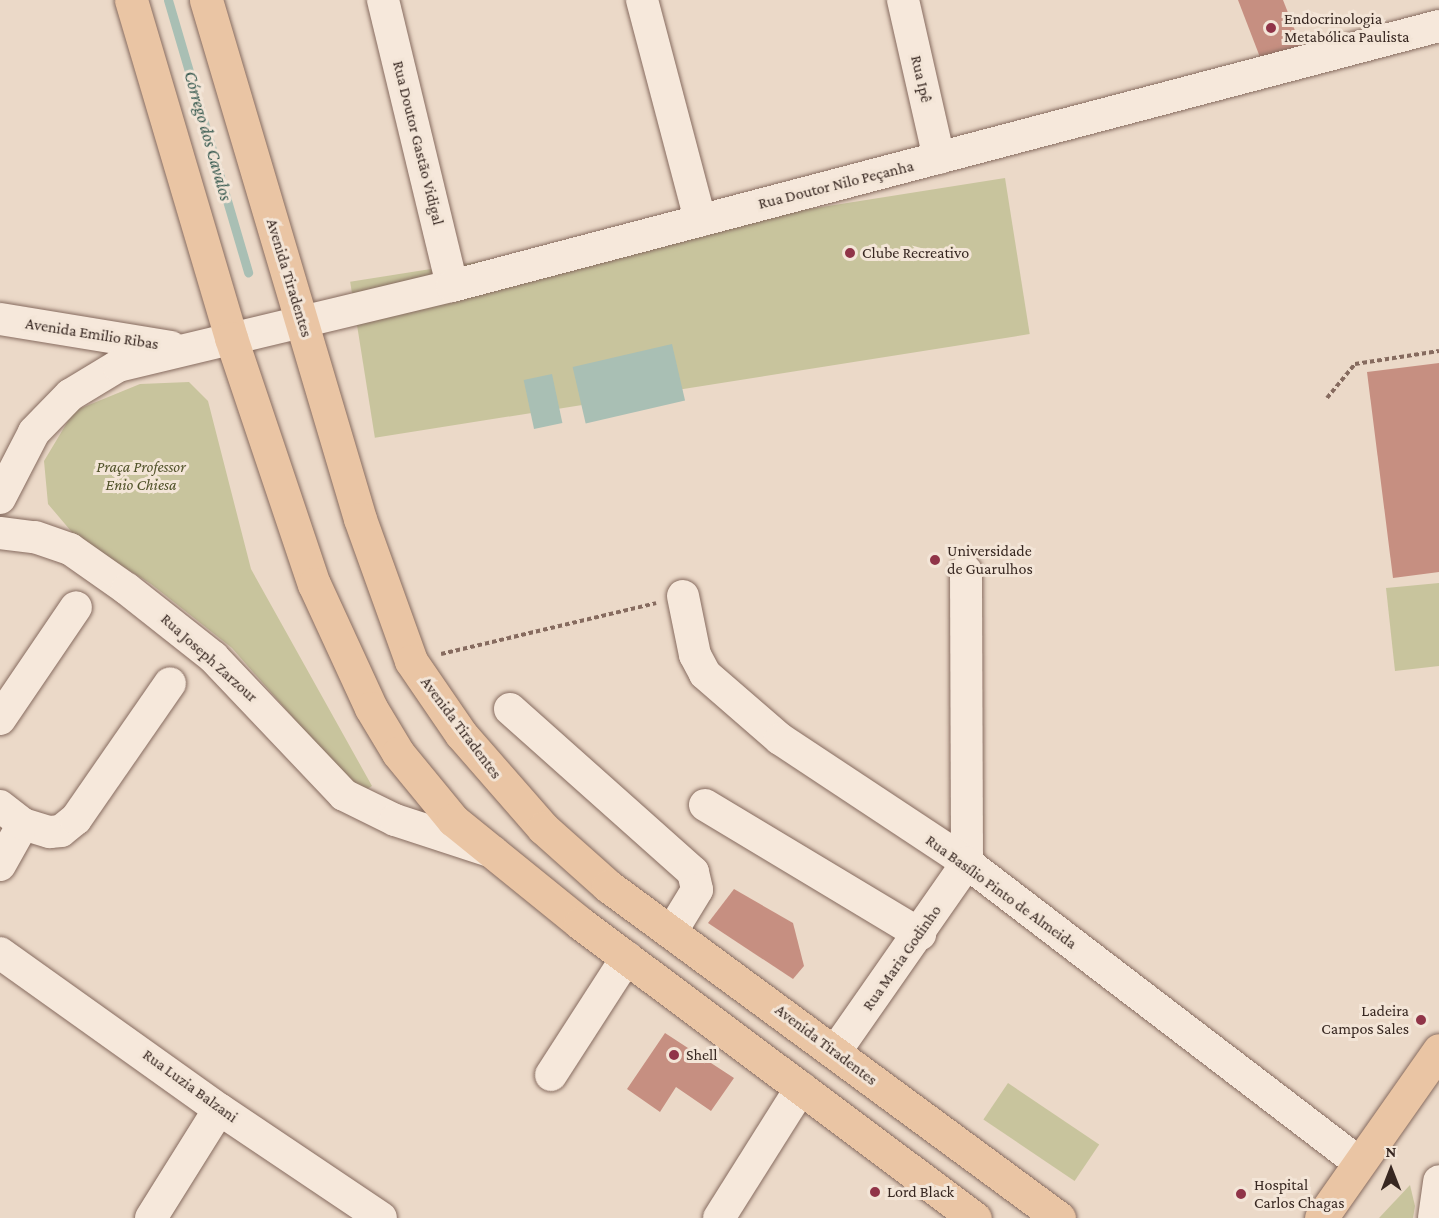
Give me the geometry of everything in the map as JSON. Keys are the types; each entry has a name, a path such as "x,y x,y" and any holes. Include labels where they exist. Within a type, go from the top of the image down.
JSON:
{"main road":[{"path":"130,0 231,338 314,584 371,708 425,790 453,820 627,957 975,1218"},
{"name":"Avenida Tiradentes","path":"206,0 360,519 411,661 461,734 543,828 608,886 1059,1218"},
{"path":"1321,1218 1439,1050"}],"street":[{"name":"Rua Doutor Gastão Vidigal","path":"383,0 452,286"},
{"path":"642,0 700,220"},
{"name":"Rua Ipê","path":"903,0 939,158"},
{"name":"Rua Doutor Nilo Peçanha","path":"0,498 34,432 70,395 118,366 452,286 1439,26"},
{"name":"Avenida Emilio Ribas","path":"0,319 184,349"},
{"name":"Rua Joseph Zarzour","path":"0,533 50,541 93,563 213,657 268,712 332,786 360,804 395,820 493,852"},
{"path":"966,571 967,863"},
{"name":"Rua Basílio Pinto de Almeida","path":"683,596 695,655 705,674 780,739 967,863 1359,1163"},
{"path":"0,719 76,607"},
{"path":"0,865 11,815 61,831 76,819 170,683"},
{"path":"510,709 693,872 697,890 672,931"},
{"path":"395,820 409,815 425,790"},
{"path":"705,805 920,934"},
{"name":"Rua Maria Godinho","path":"835,1052 920,934 967,863"},
{"name":"Rua Luzia Balzani","path":"0,953 219,1109 381,1218"},
{"path":"551,1075 627,957"},
{"path":"719,1218 801,1088"},
{"path":"151,1218 219,1109"},
{"path":"1434,1218 1439,1181"}],"path":[{"path":"1327,398 1355,364 1439,351"},
{"path":"411,661 683,596"}],"green space":[{"name":"Clube Recreativo","path":"1005,178 1030,334 375,438 350,282"},
{"name":"Praça Professor Enio Chiesa","path":"189,382 208,401 251,569 372,786 360,794 232,648 151,584 76,537 48,504 44,461 74,411 140,384"},
{"path":"1439,583 1439,666 1395,671 1386,588"},
{"path":"1008,1083 1099,1145 1075,1181 983,1119"},
{"path":"1410,1185 1415,1206 1413,1218 1379,1218"}],"shaded area":[{"path":"672,344 685,401 586,423 573,367"},
{"path":"552,374 562,423 534,429 524,380"}],"building":[{"name":"Endocrinologia Metabólica Paulista","path":"1238,0 1283,0 1305,56 1263,65"},
{"path":"1439,363 1439,572 1393,578 1367,372"},
{"path":"734,889 793,923 804,966 793,979 708,923"},
{"name":"Shell","path":"665,1033 734,1078 711,1111 676,1087 660,1112 627,1089"}],"waterway":[{"name":"Córrego dos Cavalos","path":"168,0 248,272"}],"place":[{"name":"Endocrinologia Metabólica Paulista","path":"1271,28"},
{"name":"Clube Recreativo","path":"850,253"},
{"name":"Universidade de Guarulhos","path":"935,560"},
{"name":"Ladeira Campos Sales","path":"1421,1020"},
{"name":"Shell","path":"674,1055"},
{"name":"Lord Black","path":"875,1192"},
{"name":"Hospital Carlos Chagas","path":"1241,1194"}]}
